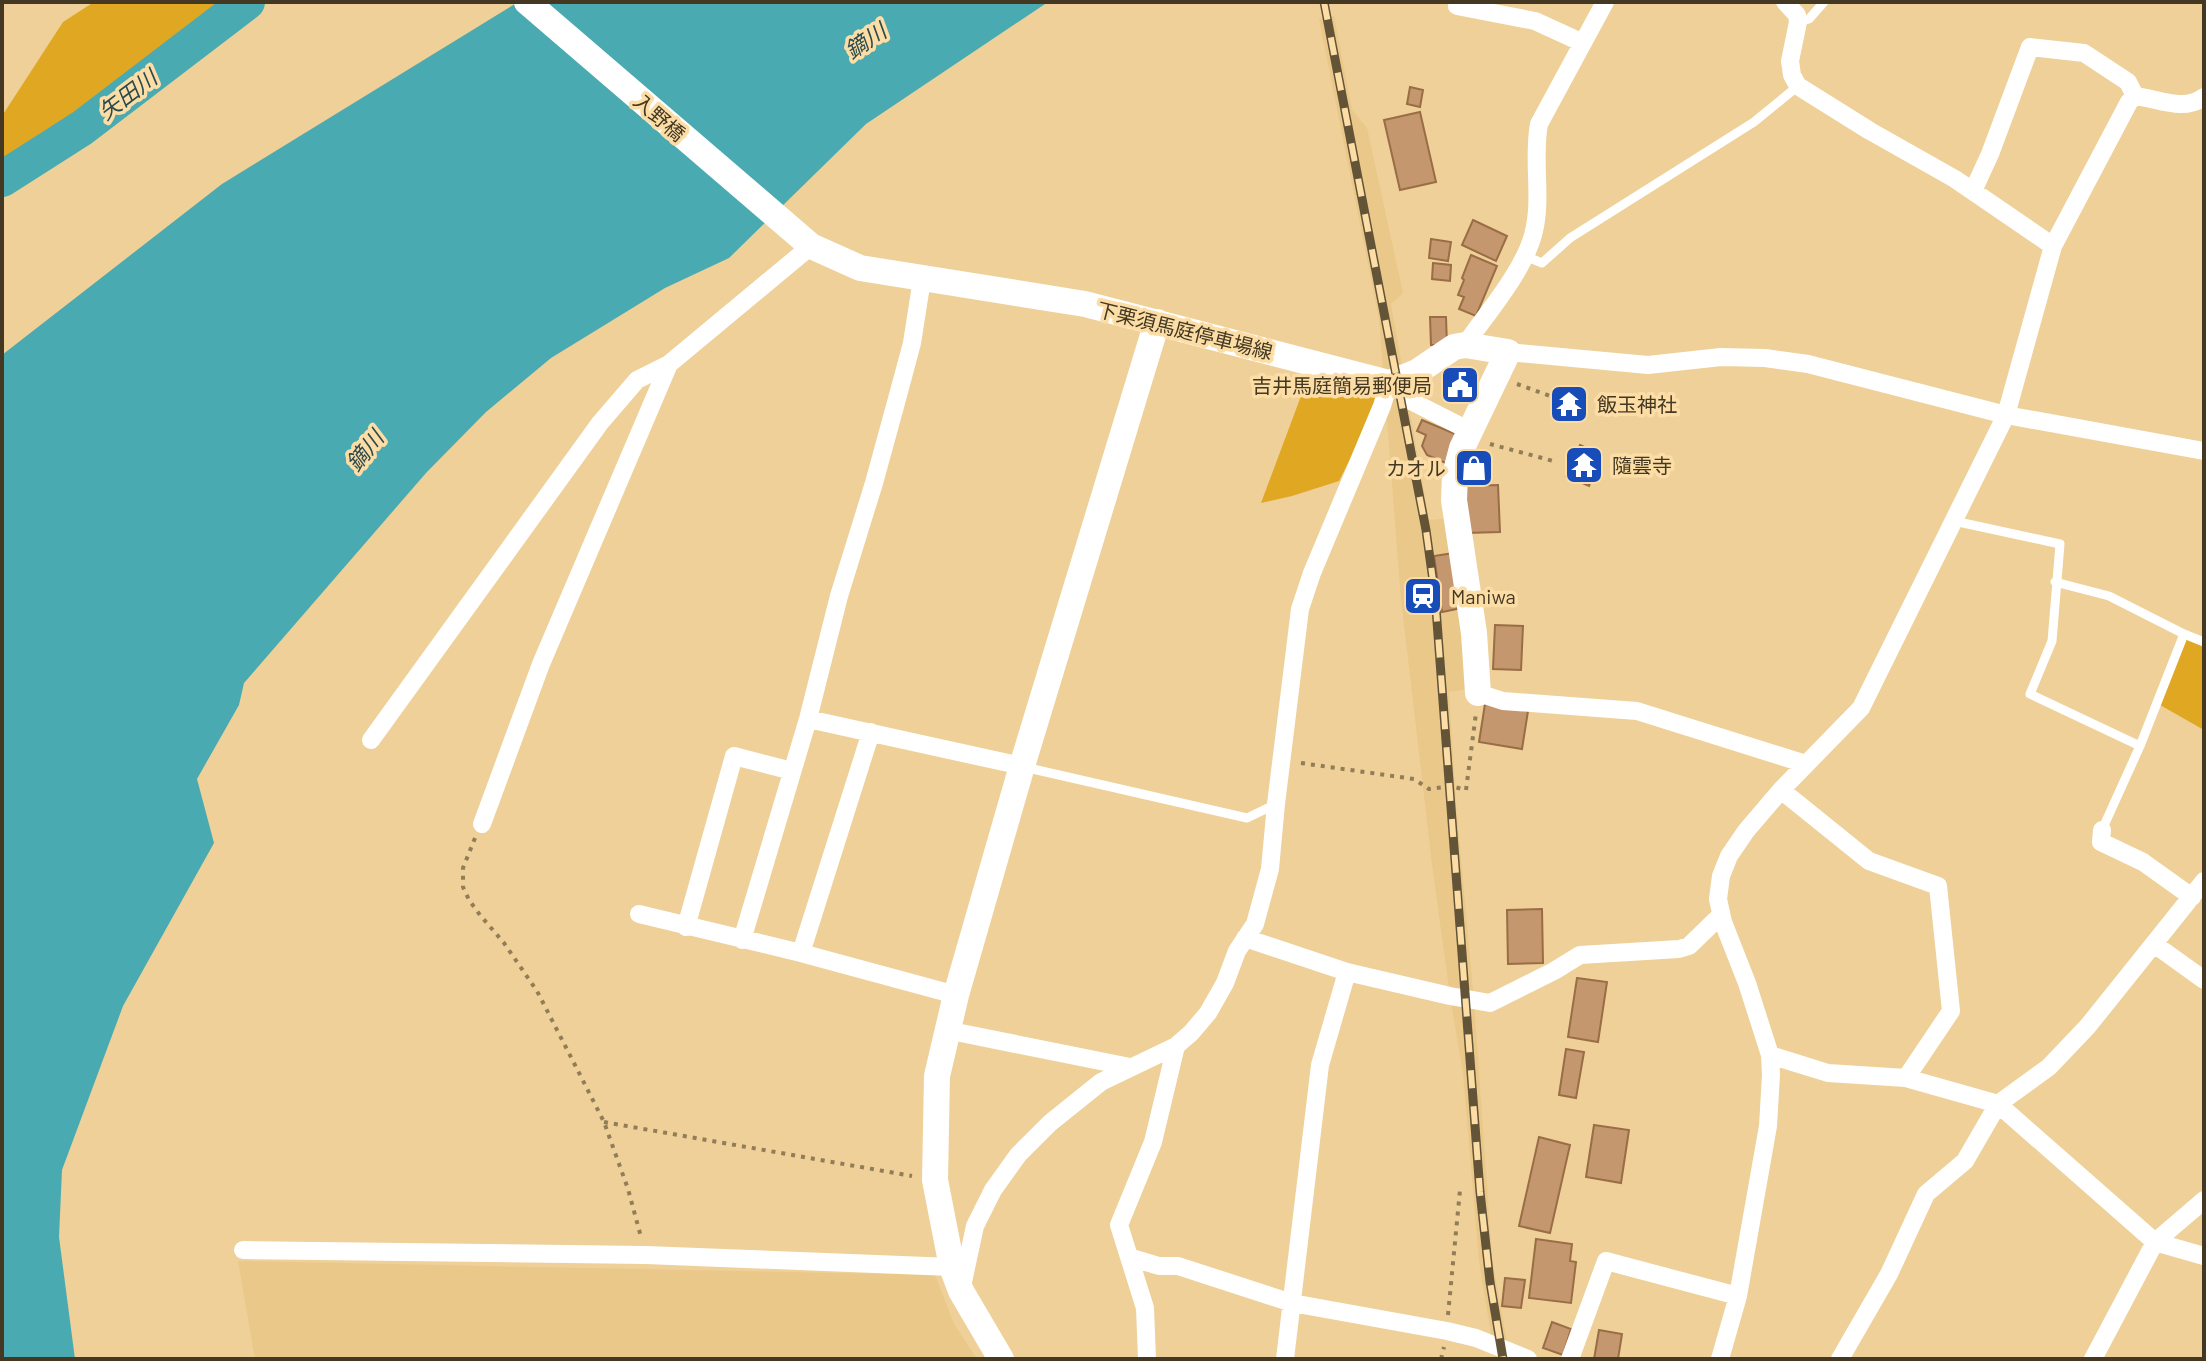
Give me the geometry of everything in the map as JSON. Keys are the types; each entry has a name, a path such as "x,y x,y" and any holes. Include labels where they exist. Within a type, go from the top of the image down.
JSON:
{"main road":[{"name":"入野橋","path":"527,2 802,239"},
{"name":"下栗須馬庭停車場線","path":"802,239 860,268 1085,304 1389,383"},
{"path":"1001,1359 957,1279 935,1180 937,1076 946,1030 1022,766 1157,322"},
{"path":"1389,383 1417,372 1454,347 1465,345 1508,352 1462,448 1455,475 1454,500 1474,633 1478,693"}],"street":[{"path":"1465,345 1525,256 1533,234 1537,206 1536,140 1539,124 1605,2"},
{"path":"1785,2 1797,15 1790,61 1798,86 1955,179 2053,246"},
{"path":"1457,6 1535,21 1583,43"},
{"path":"1973,191 2030,47 2084,53 2128,82 2135,96"},
{"path":"2135,96 2183,105 2204,97"},
{"path":"1720,1359 1738,1296 1768,1126 1771,1075 1770,1055 1721,915 1718,899 1721,876 1729,856 1746,831 1781,790 1861,708 2006,415 2053,246 2135,96"},
{"path":"371,740 600,423 637,380 669,364 802,239"},
{"path":"742,940 874,483 908,357 922,279"},
{"path":"1508,352 1648,365 1721,357 1765,358 1808,364 2006,415 2204,451"},
{"path":"482,824 541,664 669,364"},
{"path":"243,1250 646,1255 957,1279 975,1226 993,1190 1018,1155 1075,1101 1101,1082 1176,1046 1208,1013 1225,983 1237,951 1255,924 1270,869 1300,609 1389,383"},
{"path":"1411,401 1469,433"},
{"path":"1478,693 1503,701 1637,711 1806,764"},
{"path":"808,719 1022,766"},
{"path":"801,953 871,732"},
{"path":"686,927 734,756 792,771"},
{"path":"1781,790 1869,861 1938,886 1951,1011 1906,1078"},
{"path":"2102,830 2101,842 2143,862 2192,897"},
{"path":"1840,1359 1889,1274 1926,1194 1965,1161 1998,1104 2049,1067 2088,1026 2204,881"},
{"path":"639,914 956,995"},
{"path":"1245,938 1347,972 1490,1003 1580,955 1689,946 1721,915"},
{"path":"2154,944 2204,980"},
{"path":"1285,1359 1320,1065 1347,972"},
{"path":"946,1030 1130,1067"},
{"path":"1147,1359 1145,1308 1119,1225 1153,1142 1176,1046"},
{"path":"1770,1055 1828,1073 1906,1078 1998,1104 2155,1242 2204,1256"},
{"path":"2093,1359 2155,1242 2204,1200"},
{"path":"1129,1257 1159,1266 1178,1266 1292,1303 1476,1338 1528,1359"},
{"path":"1570,1359 1606,1261 1738,1296"}],"lane":[{"path":"1798,22 1809,19 1824,2"},
{"path":"1525,256 1542,263 1570,238 1754,122 1798,86"},
{"path":"1954,521 2060,544 2052,641 2030,694 2140,746"},
{"path":"2055,582 2109,596 2204,642"},
{"path":"2102,830 2140,746 2184,634"},
{"path":"1022,766 1247,818 1276,804"}],"path":[{"path":"1497,376 1553,397"},
{"path":"1469,433 1557,462"},
{"path":"1283,761 1414,779 1429,789 1451,786 1466,790 1478,693"},
{"path":"482,824 463,868 463,887 474,908 504,943 537,991 604,1122 628,1189 646,1255"},
{"path":"604,1122 935,1180"},
{"path":"1441,1359 1447,1331 1460,1190"}],"shaded area":[{"path":"94,2 229,2 83,107 66,135 2,167 2,116 63,22"},
{"path":"1334,16 1352,110 1367,128 1403,293 1391,304 1429,520 1452,518 1469,689 1449,692 1456,803 1492,1258 1510,1359 1495,1359 1479,1261 1463,1073 1432,864 1401,599 1379,319 1319,19"},
{"path":"1310,372 1375,393 1377,406 1339,481 1261,503"},
{"path":"2187,638 2204,645 2204,730 2160,705"},
{"path":"238,1261 935,1275 954,1324 977,1359 255,1359"}],"water":[{"name":"鏑川","path":"518,2 1048,2 866,124 729,258 665,288 551,358 486,412 426,473 244,683 239,705 197,779 214,843 123,1006 62,1170 59,1237 75,1359 2,1359 2,355 222,184"}],"building":[{"path":"1410,87 1423,90 1420,107 1407,104"},
{"path":"1420,112 1436,182 1400,190 1384,120"},
{"path":"1473,220 1507,236 1496,261 1462,245"},
{"path":"1431,239 1451,242 1448,261 1429,258"},
{"path":"1471,255 1497,266 1476,316 1459,309 1464,297 1458,295"},
{"path":"1433,263 1451,265 1450,281 1432,279"},
{"path":"1430,317 1446,317 1447,345 1431,345"},
{"name":"飯玉神社","path":"1564,390 1582,396 1575,419 1556,413"},
{"path":"1422,420 1460,436 1448,464 1427,455 1422,446 1426,435 1417,431"},
{"name":"隨雲寺","path":"1580,445 1602,455 1589,486 1566,476"},
{"path":"1475,451 1489,454 1482,480 1468,476"},
{"path":"1498,485 1500,532 1466,533 1464,486"},
{"path":"1454,553 1462,608 1442,612 1434,556"},
{"path":"1495,625 1523,626 1521,670 1493,669"},
{"path":"1485,704 1528,711 1522,749 1479,742"},
{"path":"1542,909 1543,963 1508,964 1507,910"},
{"path":"1577,978 1607,982 1598,1042 1568,1037"},
{"path":"1566,1049 1584,1052 1576,1098 1559,1095"},
{"path":"1594,1125 1629,1130 1621,1183 1586,1177"},
{"path":"1539,1137 1570,1145 1550,1233 1519,1226"},
{"path":"1536,1239 1572,1244 1570,1261 1576,1262 1571,1303 1529,1298"},
{"path":"1505,1278 1525,1280 1521,1308 1502,1306"},
{"path":"1552,1322 1571,1329 1563,1355 1543,1348"},
{"path":"1599,1330 1622,1334 1618,1359 1594,1359"}],"waterway":[{"name":"矢田川","path":"2,179 82,128 247,2"}],"railway":[{"path":"1324,2 1426,530 1435,595 1480,1192 1503,1359"}],"place":[{"name":"吉井馬庭簡易郵便局","path":"1460,385"},
{"name":"飯玉神社","path":"1569,404"},
{"name":"隨雲寺","path":"1584,465"},
{"name":"カオル","path":"1474,468"},
{"name":"Maniwa","path":"1423,596"}]}
